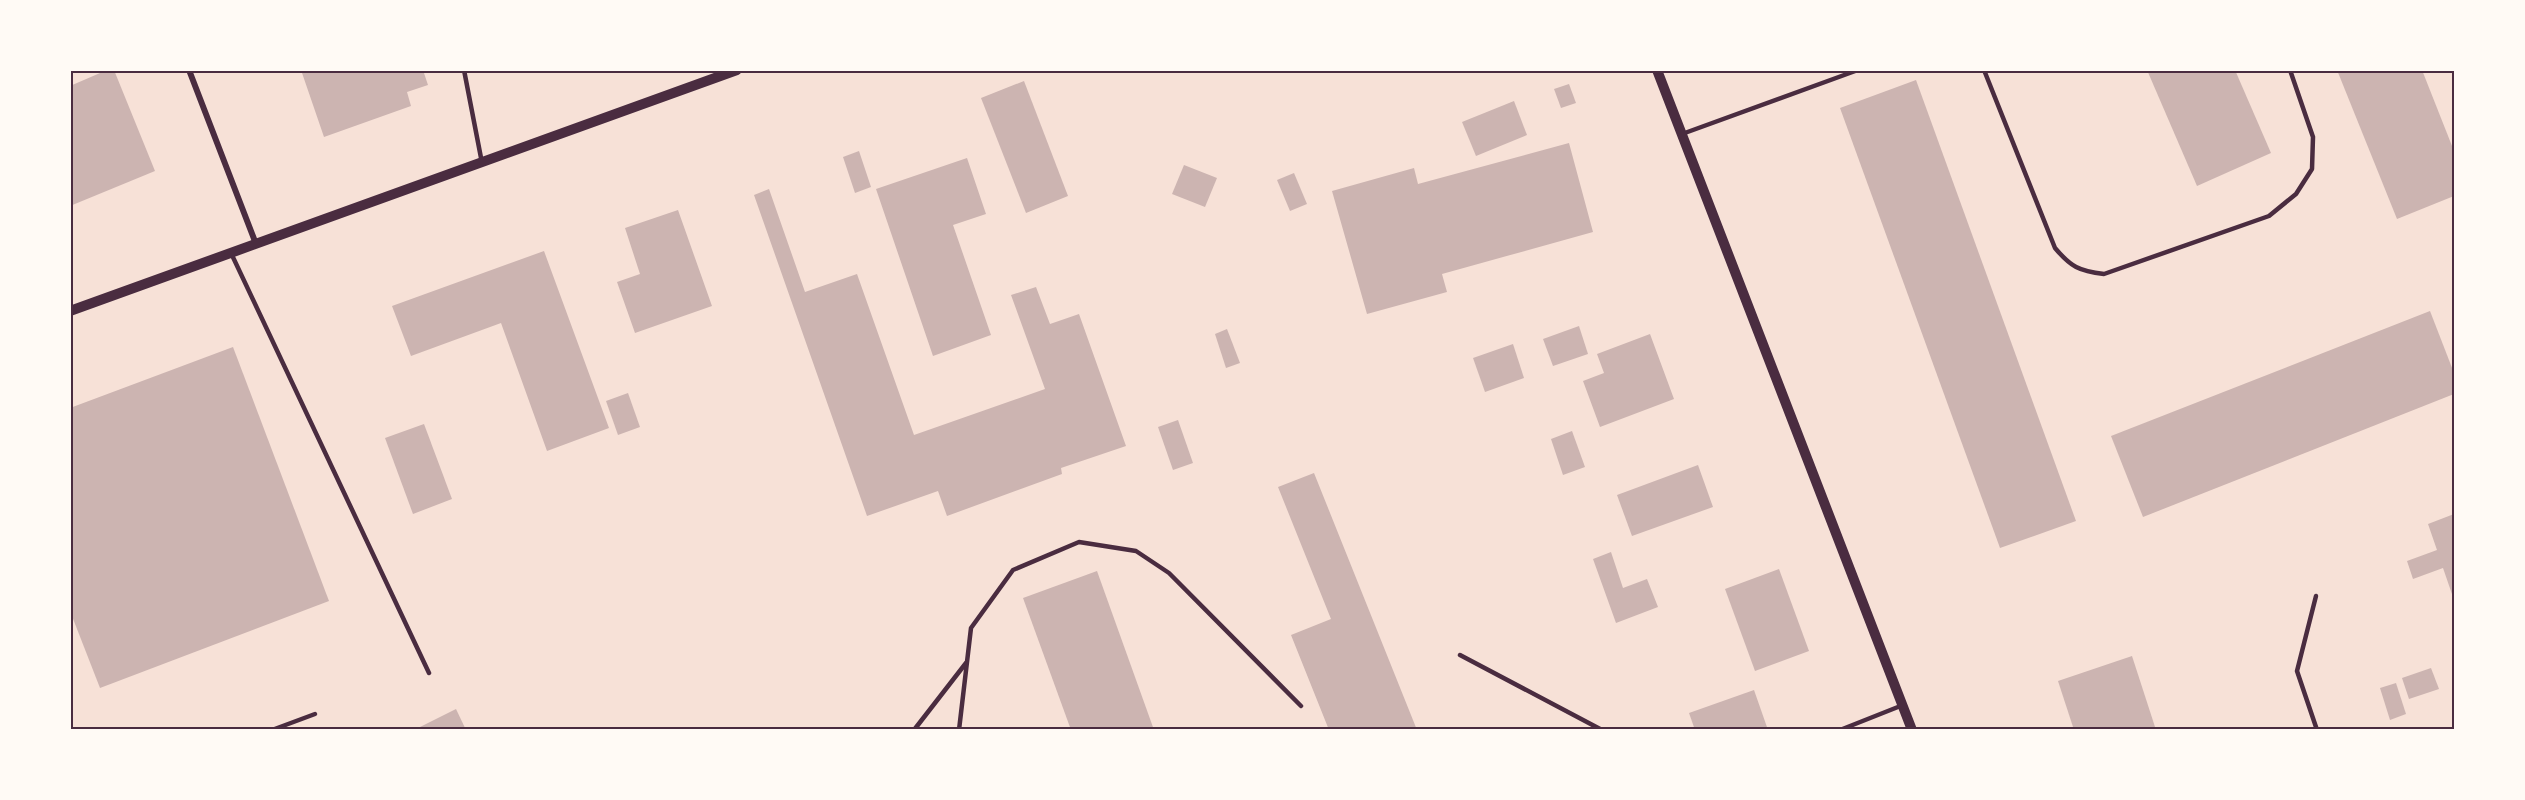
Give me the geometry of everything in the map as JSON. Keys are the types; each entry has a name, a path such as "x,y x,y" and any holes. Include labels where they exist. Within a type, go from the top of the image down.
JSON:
{"street":[{"path":"189,70 256,244"},
{"path":"1657,70 1912,729"},
{"path":"70,311 733,71"}],"lane":[{"path":"464,70 482,163"},
{"path":"1682,134 1858,70"},
{"path":"1984,70 2055,248 2065,260 2082,272 2104,273 2269,216 2296,194 2312,169 2313,137 2290,70"},
{"path":"231,253 429,673"},
{"path":"959,729 971,628 1013,570 1079,542 1136,551 1169,573 1301,706"},
{"path":"2316,596 2297,671 2317,729"},
{"path":"1460,655 1602,729"},
{"path":"914,729 967,662"},
{"path":"1840,729 1903,705"},
{"path":"272,729 315,714"}],"building":[{"path":"107,70 114,70 155,171 70,206 70,86"},
{"path":"301,70 423,70 428,85 407,92 411,106 324,137"},
{"path":"2147,70 2235,70 2271,153 2197,186"},
{"path":"2337,70 2422,70 2454,151 2454,196 2397,219"},
{"path":"1916,80 2076,521 2000,548 1840,108"},
{"path":"1024,81 1068,196 1026,213 981,98"},
{"path":"1569,84 1576,103 1561,108 1554,89"},
{"path":"1514,101 1527,135 1476,156 1462,122"},
{"path":"1569,143 1593,232 1442,274 1447,292 1367,314 1332,191 1414,168 1418,184"},
{"path":"859,151 871,187 855,193 843,157"},
{"path":"967,158 986,214 953,225 991,335 933,356 876,189"},
{"path":"1184,165 1217,178 1205,207 1172,194"},
{"path":"1294,173 1307,204 1290,211 1277,180"},
{"path":"769,189 805,292 857,274 914,435 1045,389 1011,295 1036,287 1050,324 1079,314 1126,446 1061,468 1062,474 947,516 938,491 867,516 754,195"},
{"path":"678,210 712,306 635,333 617,282 640,274 625,228"},
{"path":"544,251 609,428 547,451 501,323 411,356 392,306"},
{"path":"2430,311 2454,373 2454,394 2143,517 2111,436"},
{"path":"1579,326 1588,354 1553,366 1543,339"},
{"path":"1227,329 1240,363 1226,368 1215,334"},
{"path":"1650,334 1674,399 1600,427 1583,381 1604,373 1597,354"},
{"path":"1513,344 1524,378 1485,392 1473,358"},
{"path":"233,347 329,601 100,688 70,611 70,408"},
{"path":"628,393 640,427 618,435 606,401"},
{"path":"1178,420 1193,463 1173,470 1158,427"},
{"path":"424,424 452,499 413,514 385,438"},
{"path":"1572,431 1585,467 1563,475 1551,439"},
{"path":"1698,465 1713,507 1632,536 1617,495"},
{"path":"1314,473 1417,730 1329,730 1291,635 1331,619 1278,487"},
{"path":"2454,514 2454,600 2443,568 2413,579 2407,561 2437,550 2428,524"},
{"path":"1611,552 1623,588 1647,579 1658,607 1616,623 1593,559"},
{"path":"1779,569 1809,651 1755,671 1725,589"},
{"path":"1097,571 1154,730 1071,730 1023,598"},
{"path":"2132,656 2156,730 2074,730 2058,681"},
{"path":"2431,668 2439,689 2409,699 2402,678"},
{"path":"2396,683 2406,714 2390,720 2380,688"},
{"path":"1754,690 1768,730 1695,730 1689,713"},
{"path":"456,709 466,730 414,730"}]}
